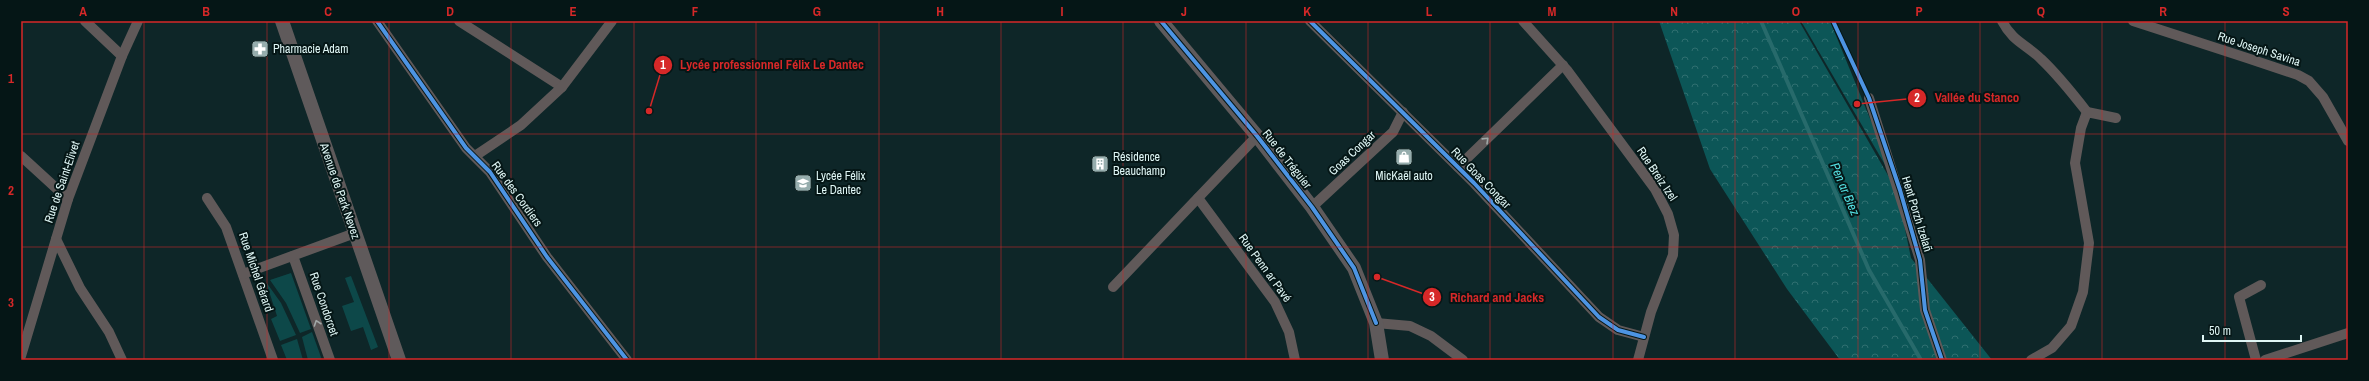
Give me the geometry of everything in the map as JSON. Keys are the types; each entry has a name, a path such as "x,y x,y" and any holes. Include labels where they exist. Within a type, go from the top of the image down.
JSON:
{"main road":[{"name":"Avenue de Park Nevez","path":"282,21 399,360"},
{"name":"Rue de Tréguier","path":"1161,21 1257,136 1312,207 1354,268 1376,323 1382,360"}],"street":[{"path":"85,21 122,56"},
{"name":"Rue de Saint-Elivet","path":"21,356 68,199 122,56 138,21"},
{"name":"Rue des Cordiers","path":"377,21 466,148 490,172 547,257 627,360"},
{"path":"459,21 562,87"},
{"path":"475,156 521,125 562,87 612,21"},
{"name":"Rue Goas Congar","path":"1310,21 1458,167 1599,317 1618,330 1644,337"},
{"name":"Rue Breiz Izel","path":"1523,21 1563,65 1655,189 1668,214 1674,235 1673,255 1644,337 1638,360"},
{"path":"2002,21 2018,43 2040,57 2058,76 2087,112 2116,118"},
{"name":"Rue Joseph Savina","path":"2133,21 2304,78 2317,88 2348,140"},
{"path":"1458,167 1563,65"},
{"name":"Hent Porzh Izelañ","path":"1869,98 1920,260 1925,310 1942,360"},
{"name":"Goas Congar","path":"1312,207 1392,132 1403,112"},
{"path":"2031,360 2052,348 2071,326 2083,292 2088,244 2075,163 2079,133 2087,112"},
{"path":"1113,287 1257,136"},
{"path":"21,156 68,199"},
{"name":"Rue Michel Gérard","path":"207,198 226,227 273,360"},
{"name":"Rue Penn ar Pavé","path":"1198,198 1275,302 1289,332 1295,360"},
{"path":"243,274 355,234"},
{"path":"56,239 80,288 108,332 122,360"},
{"name":"Rue Condorcet","path":"293,256 330,360"},
{"path":"2256,360 2239,297 2261,285"},
{"path":"1376,323 1410,326 1431,336 1463,360"},
{"path":"2265,360 2348,333"}],"shaded area":[{"path":"291,273 311,329 300,333 286,303 270,280"},
{"path":"351,276 378,347 371,350 363,327 351,331 342,306 354,302 345,278"},
{"path":"266,282 281,303 296,335 280,341 271,319 277,316"},
{"path":"312,332 322,360 308,360 302,337"},
{"path":"297,339 303,360 287,360 281,345"}],"green space":[{"path":"1659,21 1799,21 1897,191 1911,258 1992,360 1840,360 1787,289 1710,169"},
{"path":"1801,21 1830,21 1898,187"}],"waterway":[{"name":"Pen ar Biez","path":"1761,21 1869,270 1921,360"}],"cycle path":[{"path":"377,21 466,148 490,172 547,257 627,360"},
{"path":"1161,21 1257,136 1312,207 1354,268 1376,323"},
{"path":"1310,21 1474,183 1599,317 1618,330 1644,337"},
{"path":"1833,21 1869,98 1900,190 1920,260 1925,310 1942,360"}],"place":[{"name":"Pharmacie Adam","path":"260,49"},
{"name":"Vallée du Stanco","path":"1857,104"},
{"name":"Lycée professionnel Félix Le Dantec","path":"649,111"},
{"name":"MicKaël auto","path":"1404,157"},
{"name":"Résidence Beauchamp","path":"1100,164"},
{"name":"Lycée Félix Le Dantec","path":"803,183"},
{"name":"Richard and Jacks","path":"1377,277"}]}
